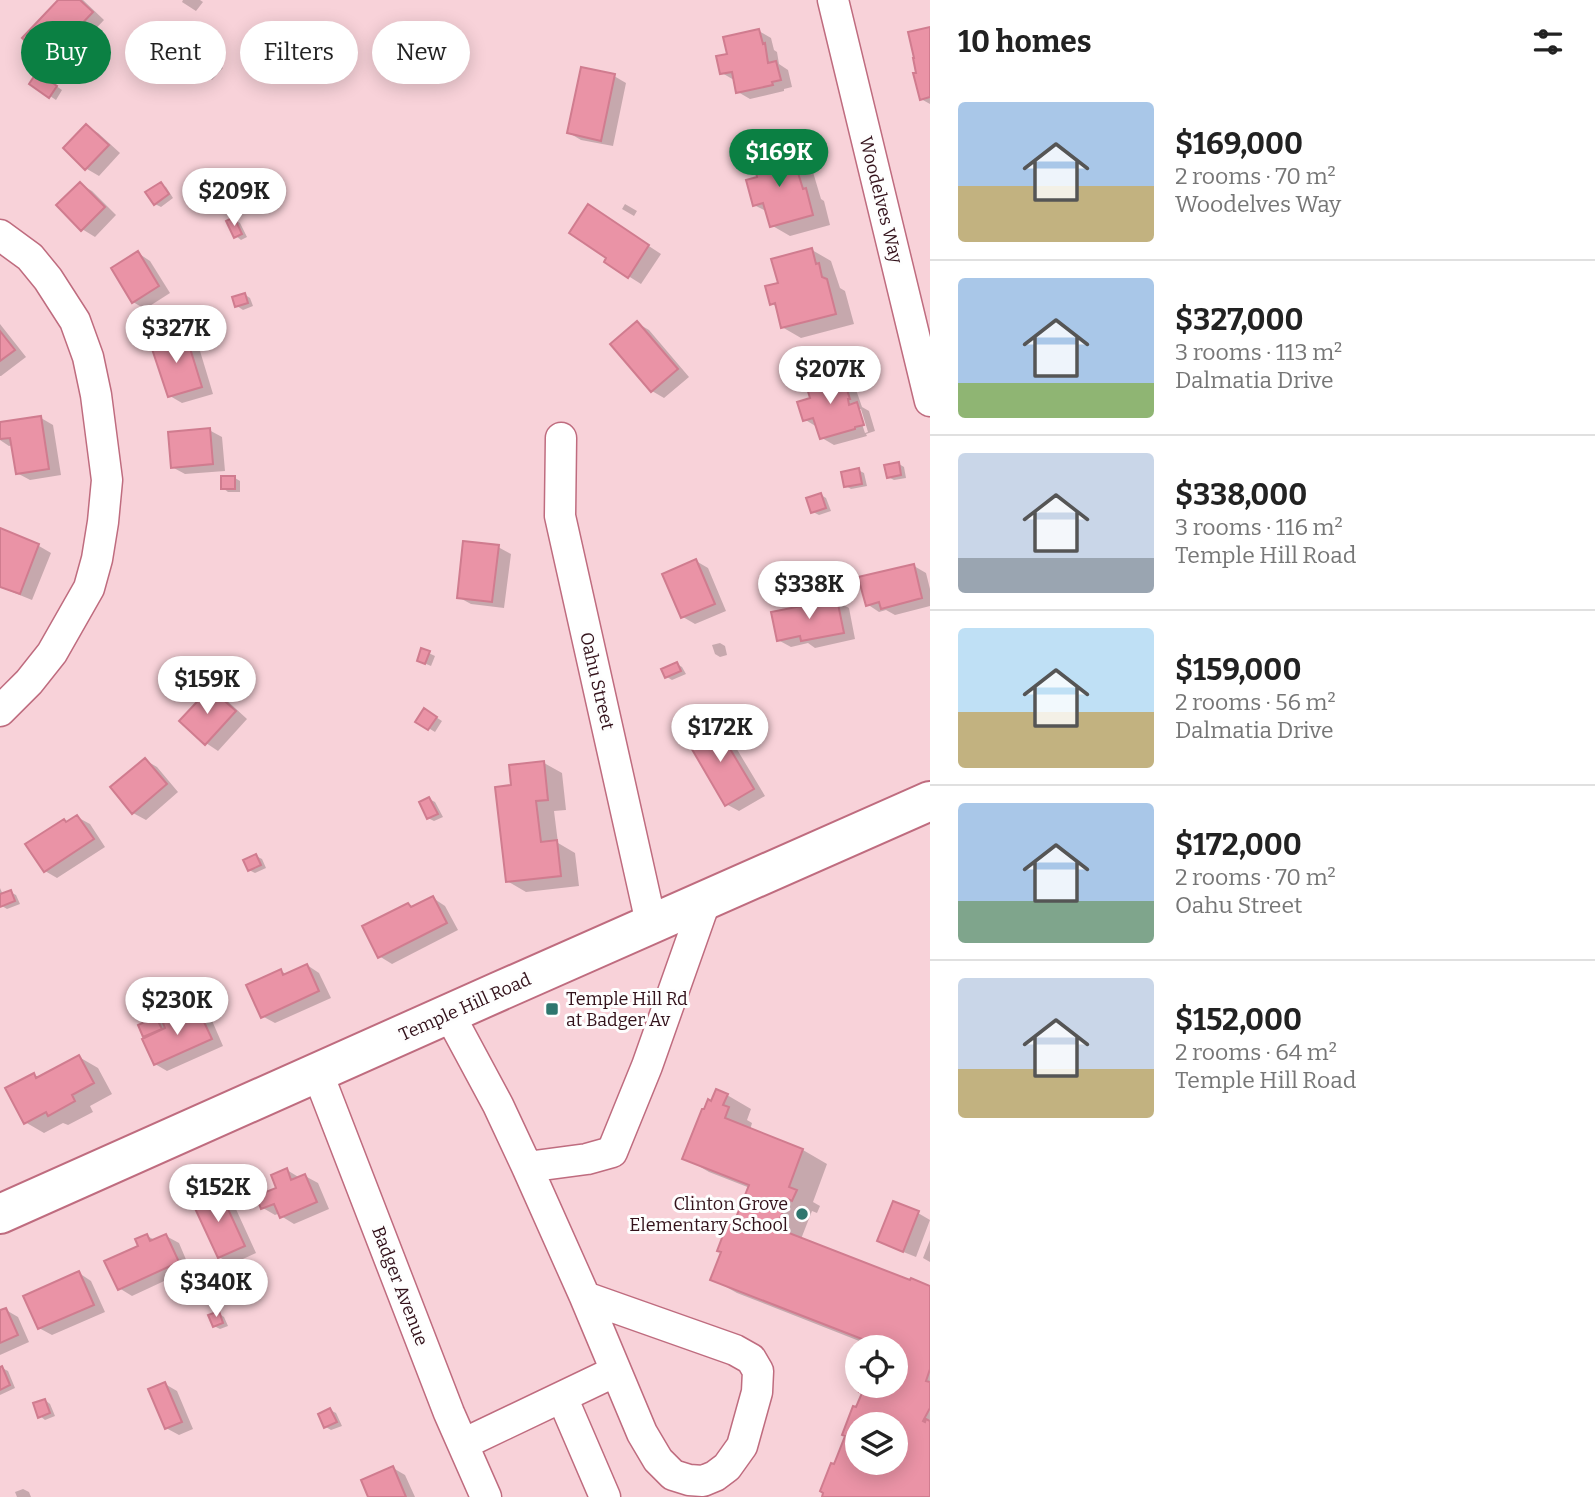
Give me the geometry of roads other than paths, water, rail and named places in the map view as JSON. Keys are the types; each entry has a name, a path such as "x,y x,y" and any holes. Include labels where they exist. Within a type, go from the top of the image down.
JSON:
{"main road":[{"name":"Temple Hill Road","path":"0,1214 930,801"}],"street":[{"name":"Woodelves Way","path":"833,0 930,401"},
{"path":"0,235 30,257 75,321 88,357 96,395 107,480 97,559 89,588 52,653 29,682 0,711"},
{"name":"Oahu Street","path":"561,438 560,516 651,923"},
{"path":"527,1167 587,1159 612,1152 647,1066 706,899"},
{"path":"449,1014 498,1105 527,1167 642,1433 658,1460 673,1475 703,1481 715,1476 727,1466 742,1446 757,1392 758,1371 751,1359 735,1350 585,1297"},
{"name":"Badger Avenue","path":"318,1074 449,1413 486,1497"},
{"path":"463,1444 616,1371"},
{"path":"562,1397 605,1497"}],"place":[{"name":"Temple Hill Rd at Badger Av","path":"552,1009"},
{"name":"Clinton Grove Elementary School","path":"802,1214"}]}
